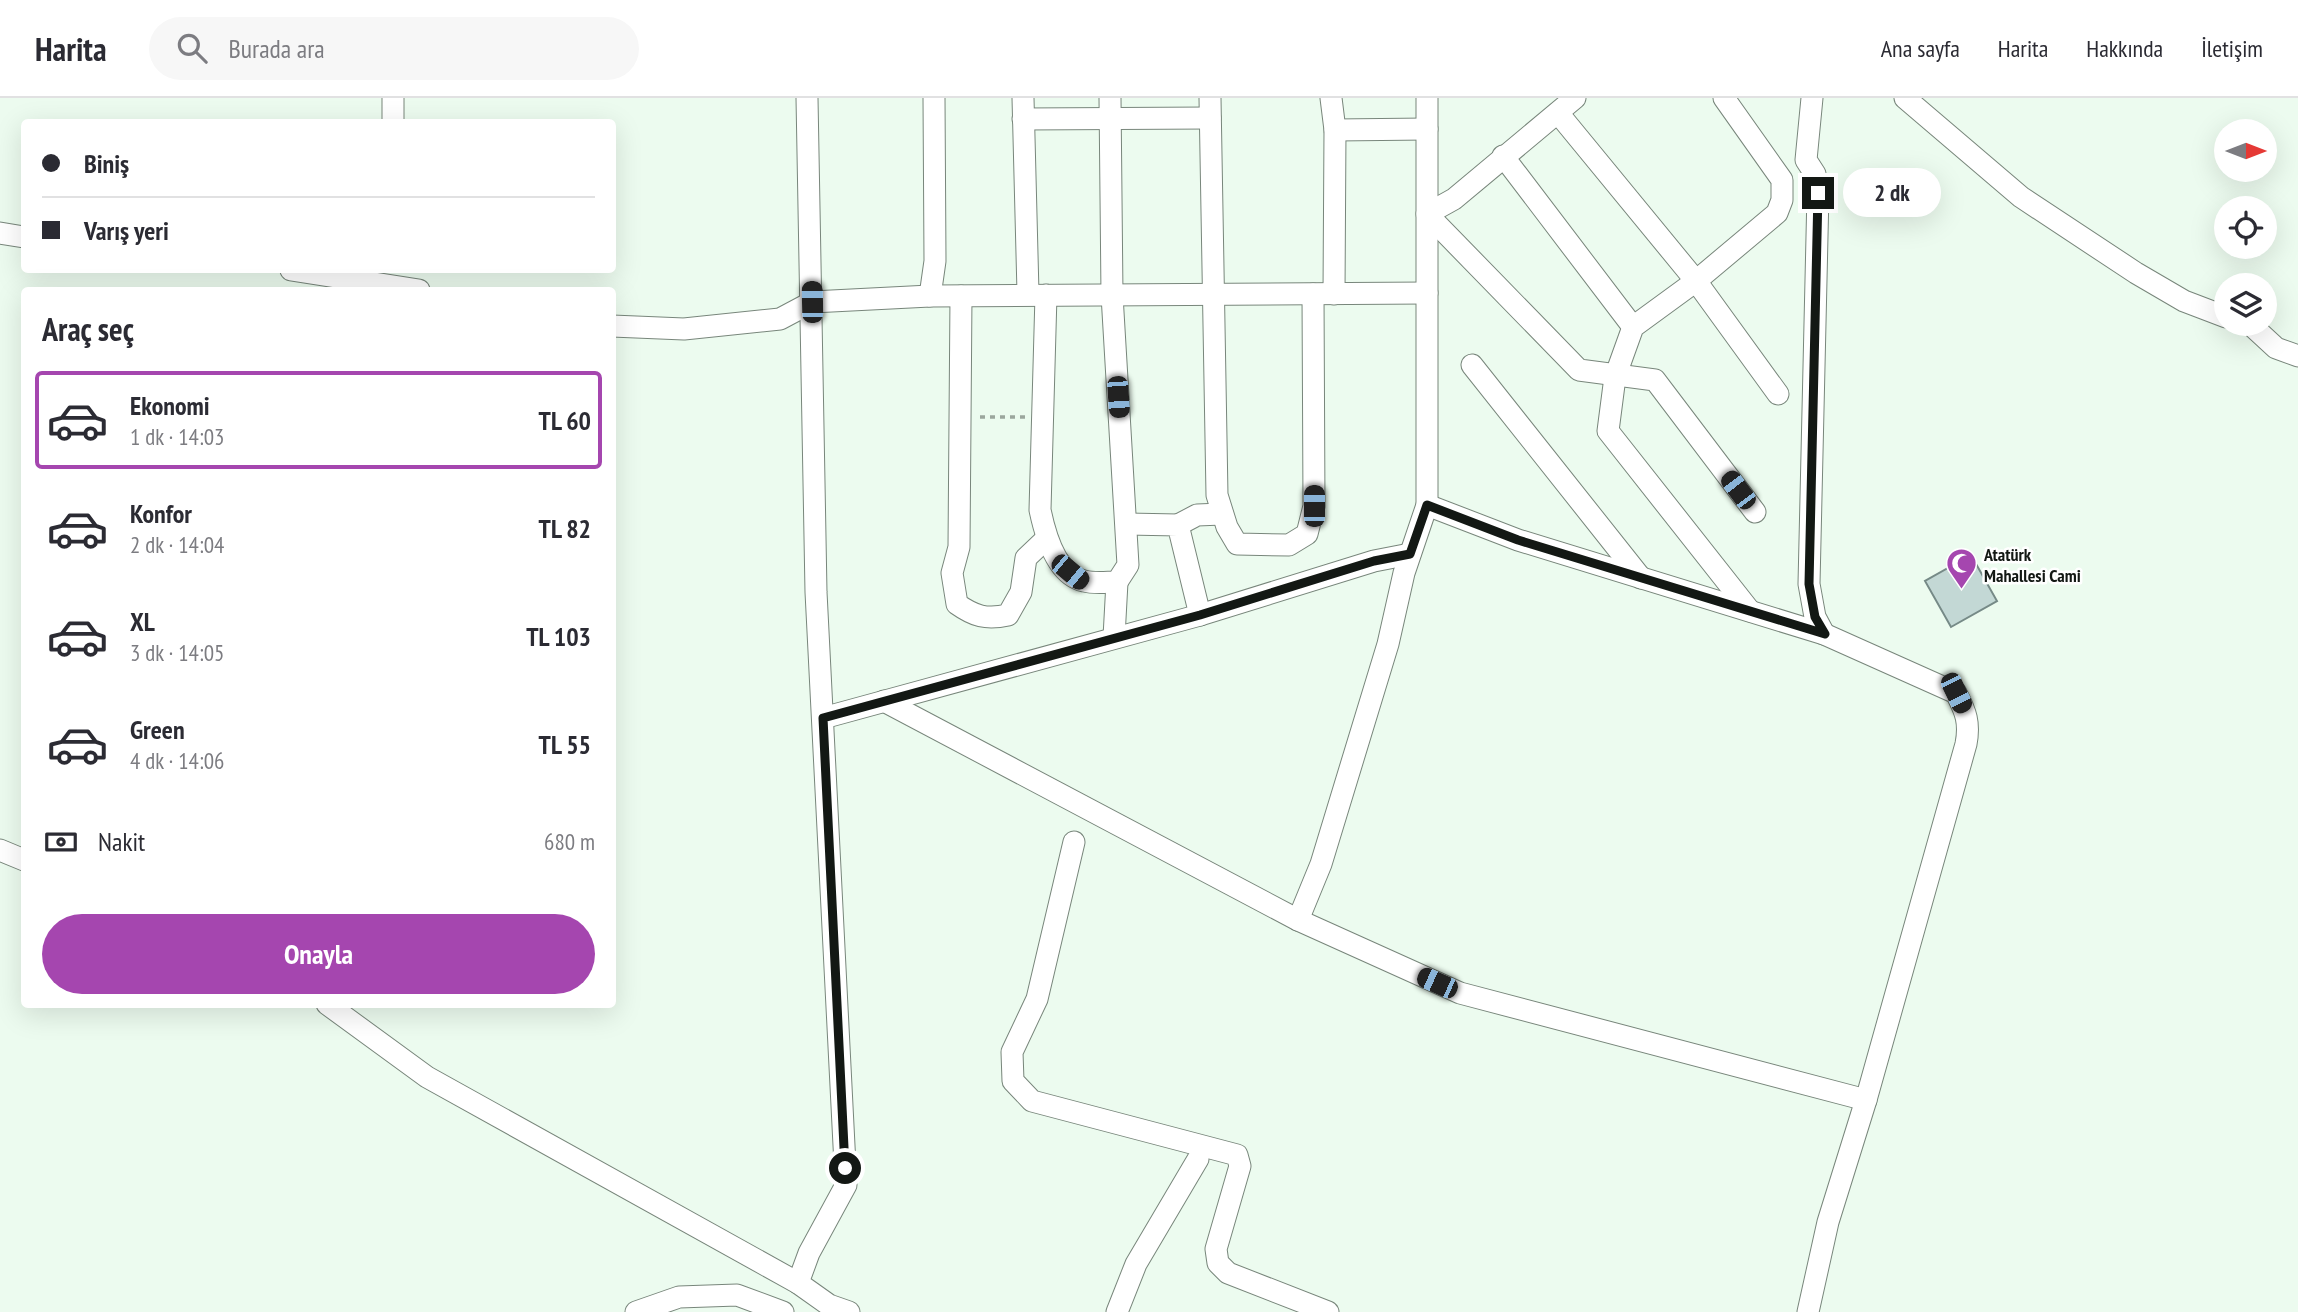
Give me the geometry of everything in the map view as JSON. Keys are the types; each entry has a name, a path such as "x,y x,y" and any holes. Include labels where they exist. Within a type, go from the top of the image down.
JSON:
{"street":[{"path":"393,98 393,119"},
{"path":"799,1283 809,1253 846,1185 816,592 807,98"},
{"path":"930,296 934,261 934,98"},
{"path":"1117,582 1082,581 1059,562 1046,539 1040,510 1043,416 1023,109 1210,108 1211,294 1217,495 1222,514 1237,544 1289,545 1307,534 1314,506 1323,294 1335,130 1331,98"},
{"path":"1298,920 1321,864 1388,644 1410,554 1427,505 1427,98"},
{"path":"1427,214 1454,199 1575,98"},
{"path":"1724,98 1782,180 1782,200 1777,213 1696,281 1633,327 1615,377 1608,431 1750,611"},
{"path":"1812,98 1806,160 1815,174 1818,193 1809,584 1815,617 1825,634"},
{"path":"1905,98 2021,197 2136,273 2184,300 2214,312"},
{"path":"1110,108 1112,295 1128,565 1117,582 1114,637"},
{"path":"1558,113 1696,281 1778,394"},
{"path":"1335,130 1427,128"},
{"path":"1503,156 1633,327"},
{"path":"1427,214 1579,370 1615,377 1655,380 1755,512"},
{"path":"0,233 21,236"},
{"path":"319,273 411,283"},
{"path":"616,326 684,330 780,319 812,302 930,296 1427,293"},
{"path":"961,296 959,547 951,573 951,588 957,604 972,615 981,617 991,619 1008,615 1021,592 1026,558 1046,539"},
{"path":"2262,336 2276,348 2298,356"},
{"path":"1472,365 1641,578"},
{"path":"1427,505 1518,540 1825,634 1956,693 1970,724 1866,1100 1828,1222 1808,1312"},
{"path":"1127,524 1178,526 1197,515 1222,514"},
{"path":"1178,526 1200,615"},
{"path":"823,718 1200,615 1374,561 1410,554"},
{"path":"884,701 1298,920 1460,993 1866,1100"},
{"path":"1074,842 1037,999 1012,1052 1013,1081 1032,1101 1237,1155 1240,1166 1216,1249 1218,1263 1228,1273 1328,1312"},
{"path":"0,850 21,859"},
{"path":"333,1008 428,1077 799,1283 829,1305 849,1312"},
{"path":"1118,1312 1136,1264 1198,1159"},
{"path":"636,1312 679,1297 737,1295 783,1312"}],"path":[{"path":"961,417 1043,416"}],"building":[{"name":"Atatürk Mahallesi Cami","path":"1971,555 1997,601 1951,627 1925,581"}],"place":[{"name":"Atatürk Mahallesi Cami","path":"1961,591"}],"route":[{"path":"845,1168 823,718 1200,615 1374,561 1410,554 1427,505 1518,540 1825,634 1815,617 1809,584 1818,193"}]}
